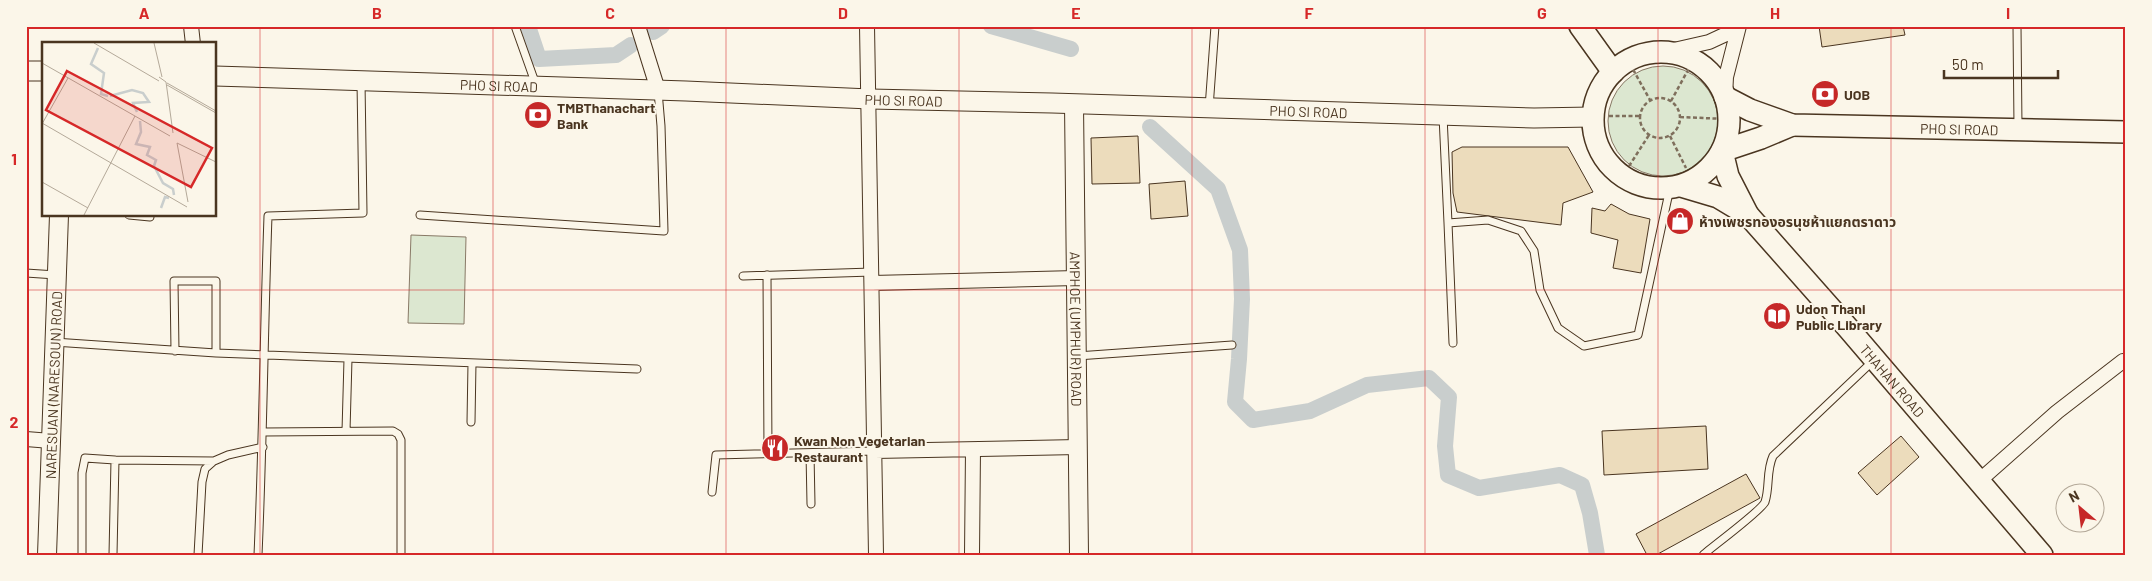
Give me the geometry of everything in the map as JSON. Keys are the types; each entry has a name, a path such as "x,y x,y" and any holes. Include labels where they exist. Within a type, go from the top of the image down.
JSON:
{"main road":[{"path":"1580,26 1621,66"},
{"path":"1665,52 1694,60 1713,76 1725,97 1729,119 1728,131 1722,151 1710,168 1681,185 1655,188 1640,186 1614,171 1604,159 1597,146 1592,116 1598,92 1621,66 1651,53 1665,52"},
{"path":"26,70 42,71"},
{"name":"PHO SI ROAD","path":"216,76 658,90 870,100 1074,104 1534,118 1592,116"},
{"name":"PHO SI ROAD","path":"1725,97 1750,110 1792,125 2126,132"},
{"name":"PHO SI ROAD","path":"1722,151 1792,125"},
{"name":"THAHAN ROAD","path":"1722,151 1728,176 1748,215 1875,359 2042,555"},
{"path":"1681,185 1718,197 1748,215"}],"street":[{"path":"191,26 193,42"},
{"path":"638,26 658,90"},
{"path":"868,26 876,555"},
{"path":"1665,52 1709,42 1738,28"},
{"path":"1725,97 1726,77 1738,28"},
{"name":"AMPHOE (UMPHUR) ROAD","path":"1074,104 1079,555"},
{"name":"NARESUAN (NARESOUN) ROAD","path":"47,555 53,342 59,216"},
{"path":"872,278 1076,278"},
{"path":"1979,481 2057,412 2123,361"},
{"path":"26,439 50,441"},
{"path":"875,451 1078,447"},
{"path":"972,555 973,450"}],"lane":[{"path":"515,26 536,87"},
{"path":"1209,108 1215,26"},
{"path":"2017,26 2018,130"},
{"path":"258,555 264,432 268,216 363,213 361,81"},
{"path":"420,215 664,231 658,90"},
{"path":"1443,115 1454,343"},
{"path":"1448,223 1488,220 1521,230 1534,251 1540,290 1558,328 1584,346 1638,335 1681,185"},
{"path":"139,216 150,217"},
{"path":"26,272 56,275"},
{"path":"767,275 768,454"},
{"path":"743,276 872,278"},
{"path":"175,351 174,281 216,281 216,354"},
{"path":"53,342 216,354 637,369"},
{"path":"1077,356 1232,345"},
{"path":"346,431 348,359"},
{"path":"1703,555 1764,504 1768,489 1768,466 1773,456 1875,359"},
{"path":"471,422 472,363"},
{"path":"264,432 394,431 398,434 401,440 400,555"},
{"path":"82,555 82,473 85,458 115,460 214,460 263,447"},
{"path":"712,492 716,455 875,451"},
{"path":"810,453 811,504"},
{"path":"113,555 115,460"},
{"path":"198,555 202,482 205,469 214,460"}],"path":[{"path":"1671,101 1694,60"},
{"path":"1621,66 1650,100"},
{"path":"1660,98 1671,101 1678,109 1680,117 1678,128 1670,136 1659,139 1649,136 1641,127 1640,116 1643,106 1650,100 1660,98"},
{"path":"1592,116 1640,116"},
{"path":"1680,117 1729,119"},
{"path":"1622,177 1649,136"},
{"path":"1670,136 1681,185"}],"green space":[{"path":"1663,66 1674,67 1684,71 1702,82 1713,100 1717,110 1717,132 1713,142 1702,160 1684,171 1674,175 1663,176 1652,175 1642,171 1624,160 1613,142 1609,132 1608,121 1609,110 1613,100 1624,82 1642,71 1652,67"},
{"path":"411,235 466,237 464,324 408,323"}],"building":[{"path":"1819,26 1903,26 1905,35 1822,47"},
{"path":"1138,136 1140,183 1092,184 1091,138"},
{"path":"1462,147 1568,147 1593,192 1563,203 1561,225 1457,212 1453,193 1452,152"},
{"path":"1185,181 1188,216 1151,219 1149,184"},
{"path":"1611,204 1629,214 1650,219 1641,273 1613,268 1618,240 1591,233 1592,208 1605,211"},
{"path":"1706,426 1708,469 1604,475 1602,431"},
{"path":"1901,436 1919,457 1877,495 1858,473"},
{"path":"1746,474 1760,498 1656,555 1647,555 1636,534"}],"waterway":[{"path":"528,26 539,59 616,55 631,45"},
{"path":"653,32 662,26"},
{"path":"991,26 1071,49"},
{"path":"1150,127 1218,189 1240,250 1242,299 1235,402 1253,420 1310,411 1367,385 1429,378 1449,397 1445,446 1448,475 1479,488 1560,475 1582,485 1590,513 1597,555"}],"place":[{"name":"UOB","path":"1825,94"},
{"name":"TMBThanachart Bank","path":"538,115"},
{"name":"ห้างเพชรทองอรนุชห้าแยกตราดาว","path":"1680,221"},
{"name":"Udon Thani Public Library","path":"1777,316"},
{"name":"Kwan Non Vegetarian Restaurant","path":"775,448"}]}
